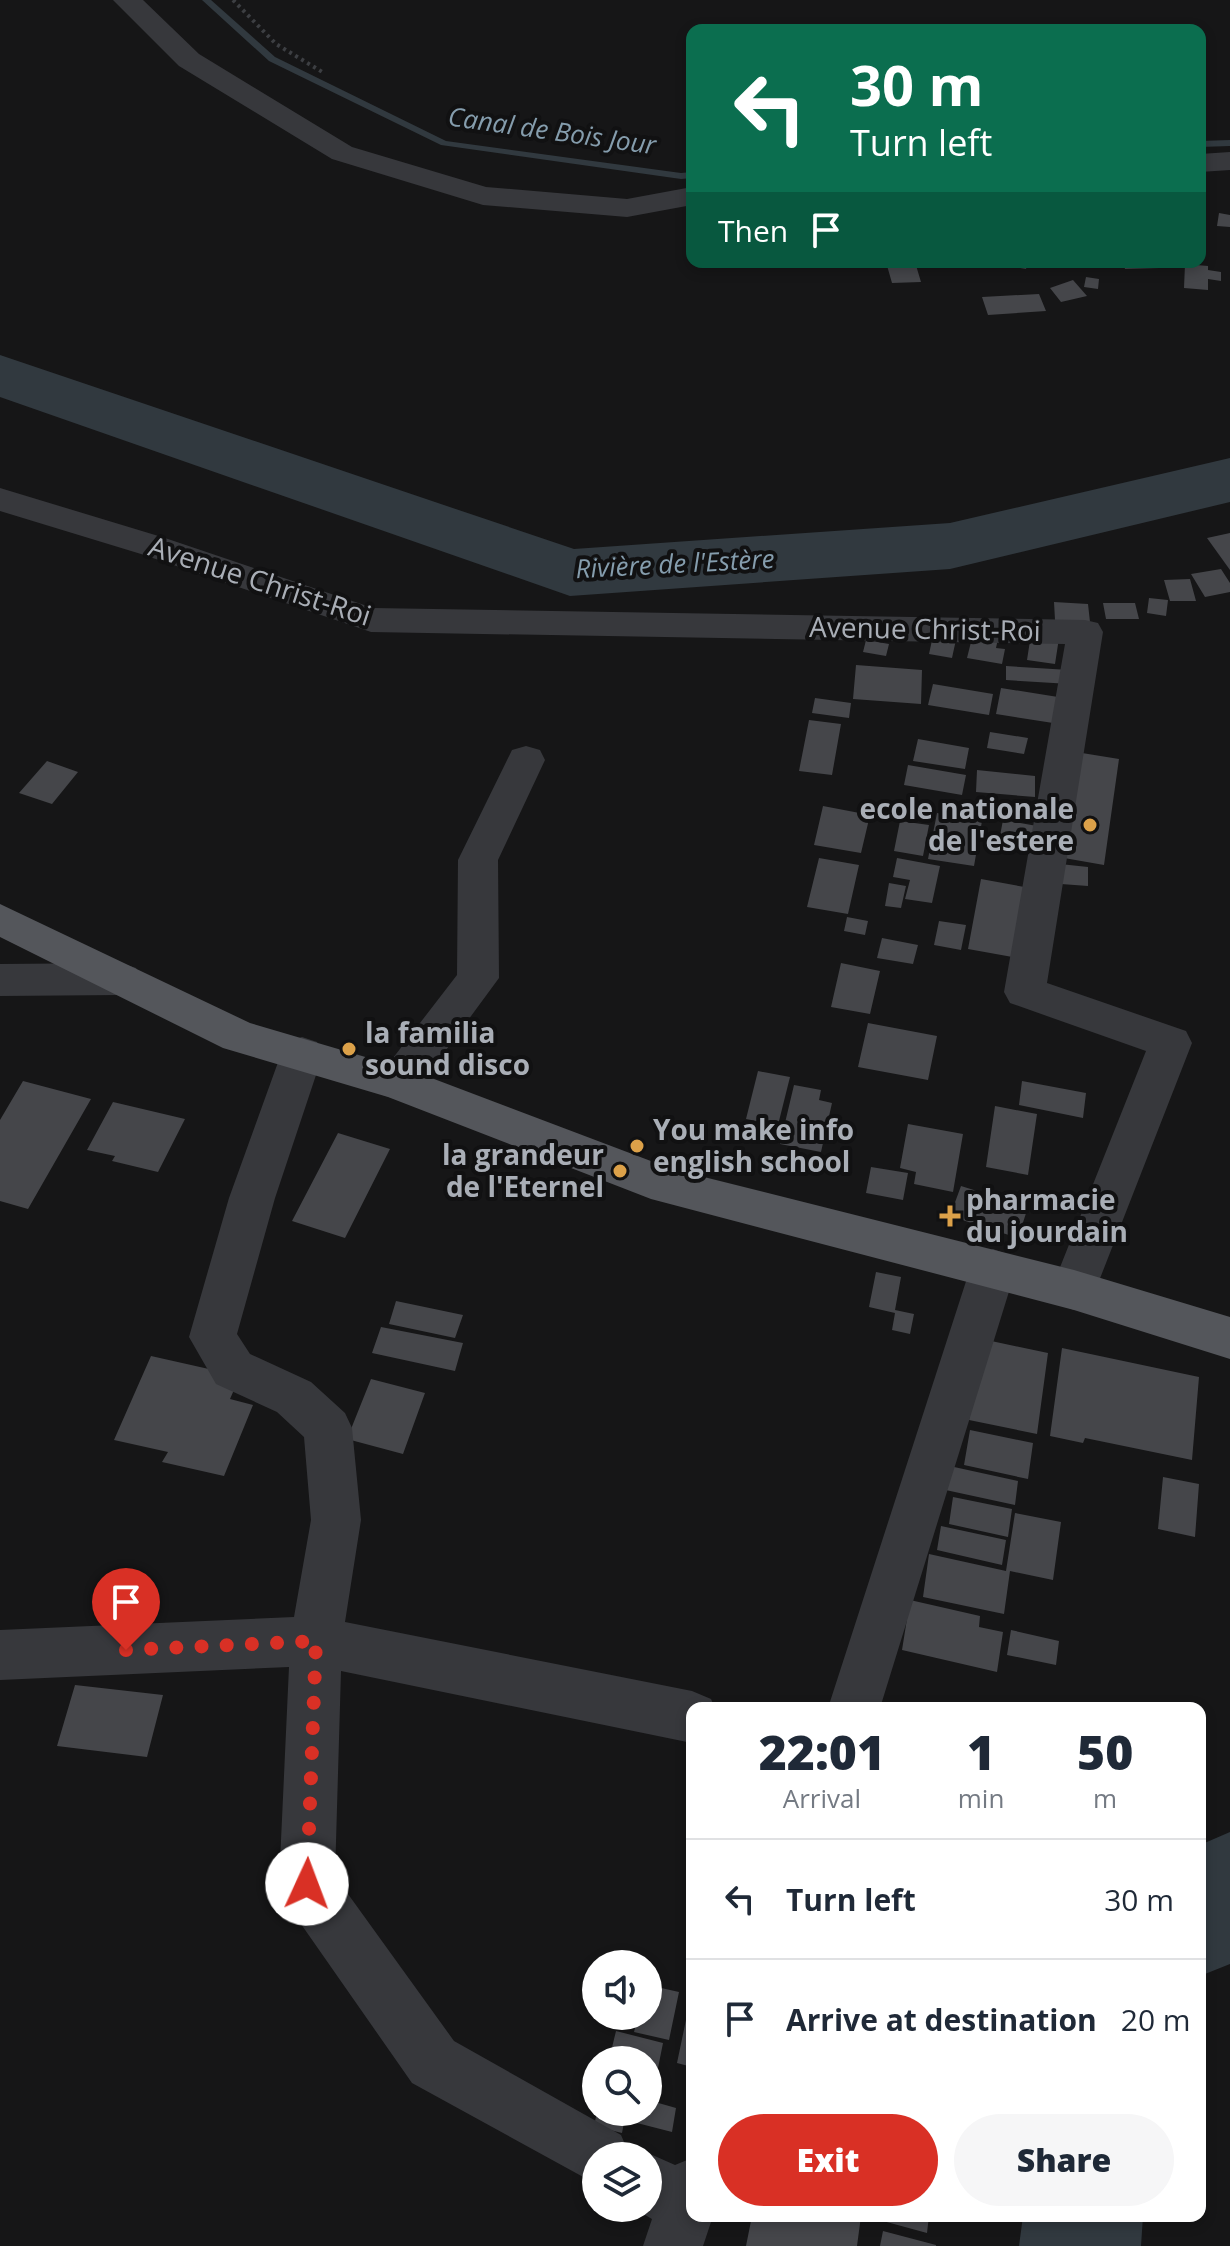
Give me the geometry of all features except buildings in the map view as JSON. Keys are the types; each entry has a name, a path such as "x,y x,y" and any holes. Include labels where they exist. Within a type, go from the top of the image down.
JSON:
{"main road":[{"path":"0,919 238,1036 398,1083 667,1186 1074,1290 1230,1338"}],"street":[{"path":"127,0 189,60 342,153 483,196 627,208 686,197"},
{"path":"1206,163 1230,161"},
{"name":"Avenue Christ-Roi","path":"0,499 153,546 371,620 1085,632 1025,992 1171,1043 1074,1290"},
{"path":"398,1083 478,978 478,860 526,760"},
{"path":"0,980 121,979"},
{"path":"302,1054 252,1198 213,1337 233,1369 294,1397 328,1428 336,1520 316,1641 307,1884 433,2062 582,2146"},
{"path":"856,1702 993,1269"},
{"path":"0,1655 316,1641 686,1716"}],"path":[{"path":"233,0 276,44 324,73"}],"waterway":[{"name":"Canal de Bois Jour","path":"206,0 272,59 444,143 686,176"},
{"name":"Canal de Bois Jour","path":"1206,144 1230,143"},
{"name":"Rivière de l'Estère","path":"0,375 570,573 950,546 1230,480"},
{"name":"Rivière de l'Estère","path":"1206,1914 1230,1888"},
{"name":"Rivière de l'Estère","path":"1080,2246 1082,2222"}],"place":[{"name":"ecole nationale de l'estere","path":"1090,825"},
{"name":"la familia sound disco","path":"349,1049"},
{"name":"You make info english school","path":"637,1146"},
{"name":"la grandeur de l'Eternel","path":"620,1171"},
{"name":"pharmacie du jourdain","path":"950,1216"}],"route":[{"path":"126,1650 316,1641 307,1884"}]}
